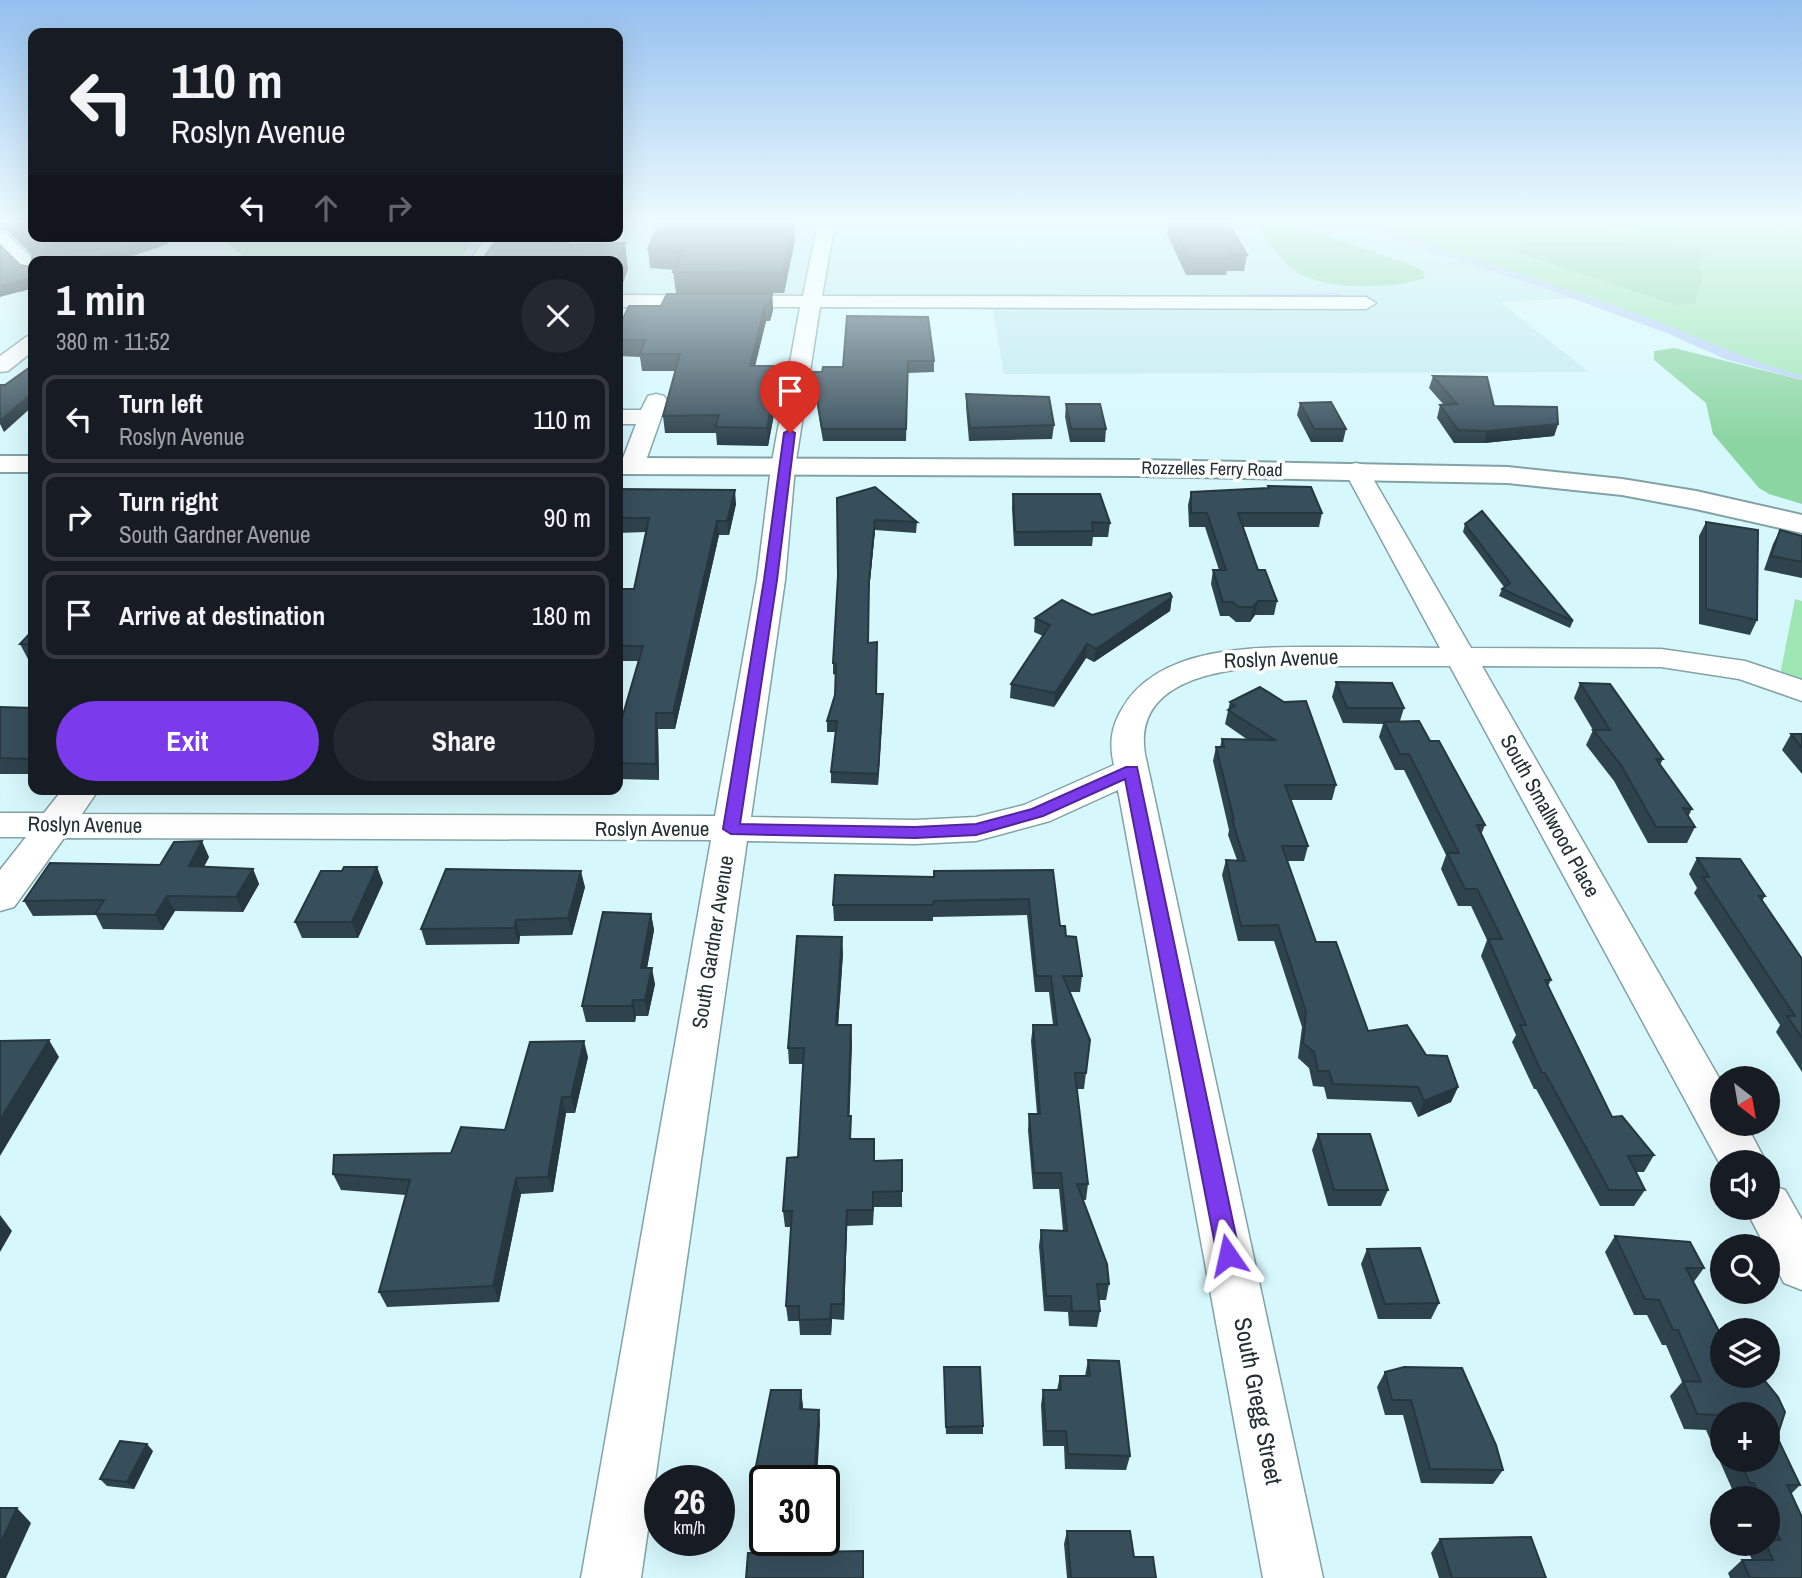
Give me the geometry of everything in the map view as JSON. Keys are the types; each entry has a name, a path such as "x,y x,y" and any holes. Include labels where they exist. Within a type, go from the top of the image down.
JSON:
{"street":[{"name":"South Gardner Avenue","path":"611,1578 771,580 783,467 812,296"},
{"path":"623,302 1366,303"},
{"path":"0,366 28,345"},
{"path":"623,416 653,409 625,466"},
{"path":"0,464 28,464"},
{"name":"Rozzelles Ferry Road","path":"625,466 1450,472 1556,479 1683,498 1802,524"},
{"name":"South Smallwood Place","path":"1356,470 1736,1150"},
{"name":"Roslyn Avenue","path":"0,825 915,832 976,829 1037,813 1132,770 1126,744 1129,726 1141,704 1155,690 1185,671 1246,656 1661,658 1745,670 1802,691"},
{"name":"South Gregg Street","path":"1132,770 1293,1578"},
{"path":"0,897 78,795"},
{"path":"1776,1220 1802,1266"}],"shaded area":[{"path":"623,296 1572,296 1579,298 1500,302 1589,372 1004,374 992,306 623,301"},
{"path":"1565,296 1585,296 1802,376 1802,380 1725,359 1667,333"}],"green space":[{"path":"1572,296 1802,296 1802,378 1731,357"},
{"path":"1648,296 1696,296 1696,304 1676,305"},
{"path":"1674,348 1802,380 1802,504 1769,494 1759,488 1713,434 1706,403 1654,360 1654,351"},
{"path":"1795,599 1802,601 1802,685 1780,675"}],"building":[{"path":"666,296 772,296 769,305 765,305 750,366 779,366 767,428 715,427 719,415 663,416 680,354 640,354 645,340 623,340 623,319 629,306 661,306"},
{"path":"847,316 928,317 934,361 908,361 906,429 822,429 813,372 822,372 823,367 843,367"},
{"path":"28,369 28,396 0,421 0,385 5,385"},
{"path":"1433,376 1487,377 1494,406 1557,407 1558,424 1487,431 1458,430 1440,405 1457,404"},
{"path":"966,394 1049,397 1054,425 970,428"},
{"path":"1331,402 1346,429 1314,429 1300,403"},
{"path":"1066,404 1100,404 1106,429 1071,429"},
{"path":"1268,486 1311,487 1322,513 1238,513 1258,570 1265,570 1277,601 1258,601 1253,607 1239,607 1232,602 1223,602 1213,570 1226,570 1207,513 1191,513 1191,492 1269,488"},
{"path":"875,487 917,522 875,520 869,581 868,643 877,642 876,694 883,694 878,774 831,772 837,721 827,721 835,695 836,664 833,663 838,576 837,498"},
{"path":"623,489 735,490 727,521 717,521 673,713 656,713 656,764 623,763 623,715 643,646 623,646 623,589 634,589 649,518 623,518"},
{"path":"1013,494 1100,494 1110,523 1092,522 1093,531 1015,532"},
{"path":"1482,511 1573,621 1502,589 1510,583 1465,524"},
{"path":"1706,522 1758,530 1757,620 1706,609"},
{"path":"1780,530 1802,536 1802,562 1771,556"},
{"path":"1170,593 1172,597 1096,649 1087,644 1055,693 1011,684 1050,625 1035,618 1062,600 1092,615"},
{"path":"28,635 28,644 20,644"},
{"path":"1336,682 1392,683 1404,708 1347,708"},
{"path":"1580,683 1610,684 1663,759 1656,759 1692,809 1683,808 1695,827 1656,827 1621,765 1593,730 1610,730"},
{"path":"1260,687 1284,702 1306,701 1336,785 1285,785 1308,846 1282,846 1316,942 1336,942 1368,1031 1407,1025 1426,1055 1447,1056 1458,1087 1424,1101 1418,1087 1333,1084 1329,1071 1318,1071 1314,1052 1303,1043 1306,1012 1278,925 1241,926 1226,860 1245,861 1232,820 1216,747 1224,747 1222,739 1275,740 1228,710 1235,706 1230,702"},
{"path":"0,707 28,708 28,759 0,758"},
{"path":"1419,721 1430,741 1439,741 1485,825 1477,825 1551,980 1545,980 1612,1117 1622,1116 1654,1155 1628,1156 1645,1190 1609,1190 1545,1073 1542,1073 1520,1025 1526,1025 1488,939 1502,939 1477,889 1465,889 1447,853 1459,853 1409,754 1400,754 1384,722"},
{"path":"1791,734 1802,734 1802,748"},
{"path":"202,841 189,866 253,869 236,897 167,896 155,915 95,914 104,900 24,901 50,863 160,865 174,842"},
{"path":"1697,858 1740,859 1765,896 1759,896 1802,959 1802,1038 1787,1016 1795,1016 1703,877 1709,877"},
{"path":"344,867 377,867 352,922 295,922 321,871 342,871"},
{"path":"446,869 581,871 568,918 516,920 514,928 421,929"},
{"path":"1053,870 1060,926 1065,926 1066,936 1076,937 1082,976 1063,976 1090,1040 1086,1073 1075,1073 1088,1184 1077,1184 1107,1264 1109,1284 1097,1284 1100,1311 1072,1311 1071,1296 1046,1296 1041,1230 1067,1231 1061,1173 1034,1173 1029,1114 1040,1114 1033,1025 1057,1025 1051,976 1036,976 1029,899 934,901 933,905 833,905 835,875 934,877 934,871"},
{"path":"603,912 651,914 641,968 652,968 645,1000 633,1000 632,1006 582,1006"},
{"path":"797,936 842,937 836,1025 851,1025 848,1116 851,1116 850,1139 874,1139 874,1161 902,1160 902,1191 873,1192 873,1210 847,1210 843,1304 831,1304 830,1319 799,1320 799,1306 786,1306 792,1211 783,1211 787,1158 798,1157 804,1048 788,1048"},
{"path":"49,1040 0,1120 0,1041"},
{"path":"584,1041 571,1097 562,1097 548,1177 516,1178 493,1286 379,1292 410,1180 333,1174 334,1155 451,1153 461,1127 505,1130 530,1042"},
{"path":"1318,1134 1370,1134 1388,1190 1334,1190"},
{"path":"1615,1236 1690,1242 1704,1268 1686,1268 1712,1318 1710,1388 1771,1388 1778,1397 1785,1412 1780,1428 1780,1402 1710,1402 1710,1415 1697,1414 1683,1381 1701,1382 1678,1330 1673,1330 1659,1300 1645,1299"},
{"path":"1420,1248 1439,1303 1385,1304 1367,1249"},
{"path":"1088,1360 1119,1361 1130,1456 1068,1454 1066,1431 1046,1431 1043,1390 1061,1390 1060,1376 1090,1376"},
{"path":"944,1367 980,1367 983,1426 946,1427"},
{"path":"1404,1367 1462,1368 1496,1445 1503,1470 1430,1469 1411,1400 1392,1400 1385,1372"},
{"path":"771,1390 801,1390 800,1409 819,1410 815,1465 756,1465"},
{"path":"120,1441 147,1444 127,1482 100,1479"},
{"path":"1780,1443 1800,1485 1787,1485 1802,1517 1802,1578 1750,1578 1742,1560 1773,1560 1771,1556 1780,1556 1780,1486 1755,1486 1750,1483 1745,1472 1780,1472"},
{"path":"0,1508 17,1508 0,1544"},
{"path":"1067,1531 1130,1531 1134,1557 1153,1557 1156,1578 1071,1578"},
{"path":"1531,1537 1546,1578 1452,1578 1440,1539"},
{"path":"840,1551 863,1551 863,1578 746,1578 748,1553 749,1556 840,1556"}],"waterway":[{"path":"1248,296 1280,296"}],"route":[{"path":"790,433 783,467 771,580 731,829 915,832 976,829 1037,813 1132,770 1228,1255"}]}
